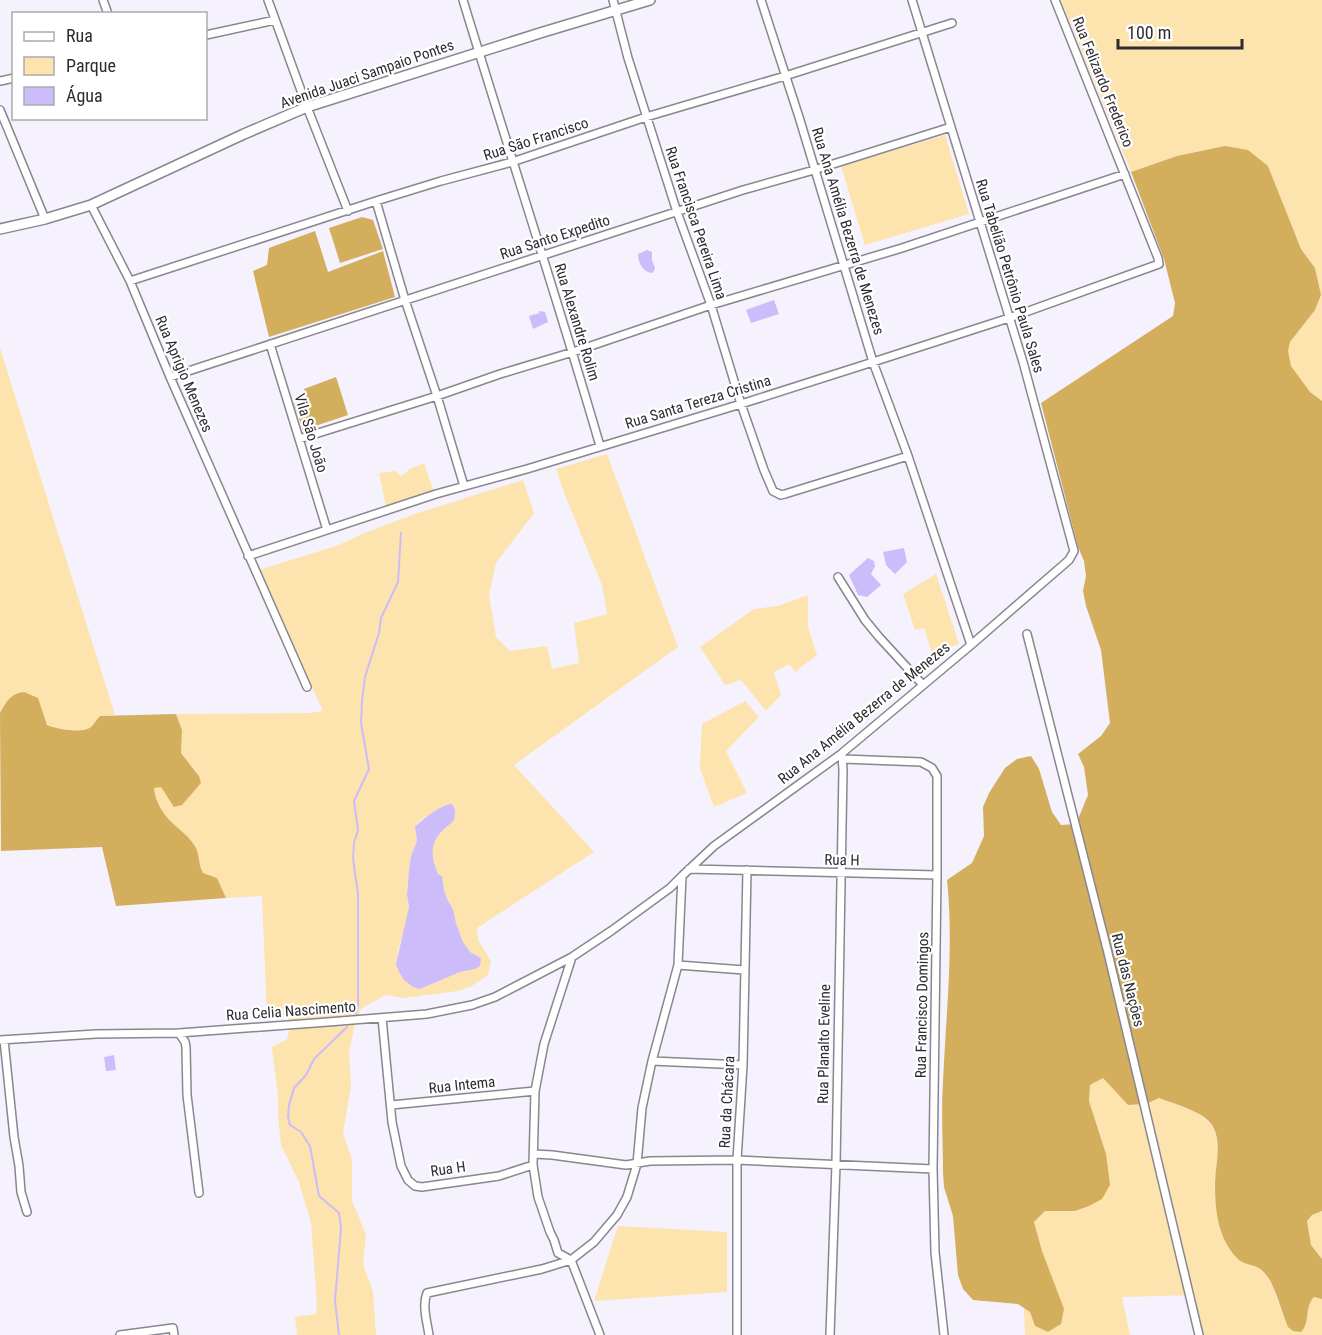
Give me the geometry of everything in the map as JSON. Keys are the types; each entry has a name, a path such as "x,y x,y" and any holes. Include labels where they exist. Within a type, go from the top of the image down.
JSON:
{"main road":[{"name":"Avenida Juaci Sampaio Pontes","path":"0,229 92,206 244,134 307,107 650,0"}],"street":[{"path":"268,0 348,211"},
{"name":"Rua Alexandre Rolim","path":"463,0 600,446"},
{"name":"Rua Francisca Pereira Lima","path":"613,0 646,117 771,488 781,495 908,456"},
{"name":"Rua Ana Amélia Bezerra de Menezes","path":"572,957 670,888 714,846 842,756 971,645 908,456 873,362 761,0"},
{"name":"Rua Tabelião Petrônio Paula Sales","path":"912,0 1023,362 1074,551 1069,560 971,645"},
{"name":"Rua Felizardo Frederico","path":"1055,0 1158,258 1159,264 1155,267"},
{"path":"207,35 275,21"},
{"name":"Rua São Francisco","path":"130,282 376,201 512,162 646,117 952,23"},
{"path":"0,110 45,219"},
{"name":"Rua Santo Expedito","path":"170,377 743,190 951,127"},
{"path":"300,439 573,352 711,305 902,248 1125,174"},
{"path":"376,201 464,486"},
{"name":"Rua Aprigio Menezes","path":"92,206 130,282 307,687"},
{"name":"Rua Santa Tereza Cristina","path":"248,556 436,494 741,404 873,362 1155,267"},
{"name":"Vila São João","path":"270,344 327,530"},
{"path":"838,577 865,620 923,685"},
{"name":"Rua das Nações","path":"1027,634 1108,953 1199,1335"},
{"name":"Rua Planalto Eveline","path":"830,1335 836,1164 842,756"},
{"name":"Rua Francisco Domingos","path":"842,756 917,762 928,765 937,776 933,1168 935,1252 944,1335"},
{"name":"Rua H","path":"689,869 937,874"},
{"name":"Rua da Chácara","path":"737,1335 737,1160 743,1065 747,870"},
{"path":"429,1335 425,1307 427,1293 542,1269 571,1260 594,1242 617,1215 627,1197 636,1164 642,1108 652,1061 678,964 682,876"},
{"path":"572,957 544,1044 535,1091 533,1165 538,1197 549,1232 558,1253 571,1260 600,1335"},
{"name":"Rua Celia Nascimento","path":"2,1040 96,1034 179,1033 427,1014 495,998 572,957"},
{"path":"678,964 744,970"},
{"path":"382,1018 391,1105"},
{"path":"179,1033 186,1047 187,1095 199,1193"},
{"path":"2,1040 21,1192 27,1212"},
{"path":"652,1061 743,1065"},
{"name":"Rua Intema","path":"391,1105 535,1091"},
{"name":"Rua H","path":"391,1105 401,1166 408,1180 415,1186 422,1187 499,1176 533,1165"},
{"path":"534,1154 626,1165 650,1161 737,1160 933,1168"},
{"path":"120,1335 173,1328 174,1335"}],"green space":[{"path":"1061,0 1322,0 1322,401 1310,392 1291,366 1288,351 1290,342 1315,310 1321,296 1315,268 1301,249 1268,166 1225,146 1177,156 1131,172"},
{"path":"945,135 969,214 865,245 841,166"},
{"path":"0,348 115,715 100,716 87,729 57,728 48,725 43,711 5,704 0,713"},
{"path":"607,454 678,647 514,765 594,852 477,928 478,940 491,961 488,975 470,987 458,991 404,998 386,995 362,1008 356,1018 349,1053 351,1086 343,1133 352,1160 352,1201 366,1234 363,1264 373,1291 376,1335 297,1335 295,1317 316,1314 311,1223 299,1182 281,1145 272,1047 287,1039 289,1030 288,1017 267,1018 262,896 226,898 217,878 203,873 195,846 162,810 153,787 161,787 199,775 181,753 182,730 176,714 323,711 259,570 339,545 415,514 523,480 534,513 496,563 489,595 496,637 510,651 547,646 552,669 579,663 574,623 607,614 602,585 556,469","holes":["447,805 455,810 454,820 438,835 432,851 438,875 442,877 444,890 453,909 463,942 470,952 481,958 475,969 460,972 420,989 397,954 409,907 407,895 411,856 417,841 415,827 423,818"]},
{"path":"424,463 434,492 386,506 379,473 395,471 401,476"},
{"path":"936,574 959,644 932,653 924,628 915,630 903,594"},
{"path":"808,595 808,627 817,655 795,672 789,664 774,672 781,695 766,711 741,680 725,685 700,647 754,609 778,606"},
{"path":"745,701 759,717 726,751 747,793 714,807 700,768 702,724"},
{"path":"1103,1077 1128,1105 1146,1104 1159,1098 1188,1109 1208,1121 1217,1139 1215,1201 1219,1224 1225,1240 1243,1263 1257,1266 1269,1278 1288,1327 1306,1326 1309,1303 1314,1297 1322,1299 1322,1335 1203,1335 1194,1295 1122,1297 1130,1335 1025,1335 1024,1308 1030,1312 1035,1326 1048,1332 1061,1324 1034,1222 1045,1211 1075,1211 1106,1154 1089,1101 1090,1085"},
{"path":"1322,1211 1322,1259 1311,1245 1307,1221 1312,1215"},
{"path":"618,1226 727,1232 727,1292 594,1301"}],"shaded area":[{"path":"1225,146 1248,150 1268,166 1301,249 1315,268 1321,295 1315,310 1290,342 1288,351 1291,366 1310,392 1322,401 1322,1211 1312,1215 1307,1221 1311,1245 1322,1259 1322,1299 1314,1297 1309,1305 1304,1328 1301,1332 1293,1331 1288,1327 1267,1276 1259,1268 1241,1261 1228,1246 1223,1238 1216,1209 1217,1139 1208,1120 1188,1108 1159,1098 1146,1104 1128,1105 1103,1078 1090,1085 1089,1101 1106,1154 1110,1185 1102,1199 1089,1206 1075,1211 1045,1211 1034,1222 1042,1251 1064,1309 1061,1324 1048,1332 1035,1326 1030,1312 1018,1304 973,1300 963,1289 958,1275 953,1216 944,1187 943,1173 942,1093 950,955 947,880 972,863 984,836 983,807 989,793 1005,768 1017,759 1031,756 1039,769 1052,812 1061,825 1076,824 1088,795 1084,767 1078,754 1101,736 1110,723 1101,650 1083,591 1086,576 1084,561 1078,547 1041,403 1173,316 1175,303 1164,259 1131,172 1177,156"},
{"path":"362,217 373,220 383,249 340,263 329,228"},
{"path":"315,231 328,272 383,251 395,297 269,337 253,271 267,265 269,248"},
{"path":"336,377 348,415 303,430 294,404 303,400 304,389"},
{"path":"24,692 38,698 47,725 63,729 87,729 100,716 176,714 182,730 181,753 199,776 201,783 182,805 174,807 161,787 154,788 155,794 165,815 195,846 203,873 217,878 226,898 116,906 102,847 1,851 0,713 12,696"}],"water":[{"path":"647,250 652,252 655,267 652,273 644,269 639,261 638,254"},
{"path":"774,300 779,314 751,323 746,310"},
{"path":"539,311 545,312 548,322 533,329 529,316 539,314"},
{"path":"904,548 907,562 895,574 886,565 883,552"},
{"path":"868,558 874,561 875,566 871,574 881,585 867,597 858,595 849,575"},
{"path":"452,804 455,810 454,820 435,840 434,862 438,874 442,876 444,890 453,909 463,942 470,952 481,958 480,966 420,989 404,980 396,964 409,907 407,895 409,870 417,841 415,827 427,816"},
{"path":"114,1055 116,1070 106,1071 104,1057"}],"waterway":[{"path":"356,1014 358,1006 358,894 353,859 358,830 354,801 369,769 361,723 362,701 365,677 379,633 381,618 398,582 401,533"},
{"path":"339,1335 335,1301 341,1228 339,1213 319,1196 310,1146 301,1132 290,1125 288,1117 294,1088 306,1075 314,1059 347,1027"}]}
